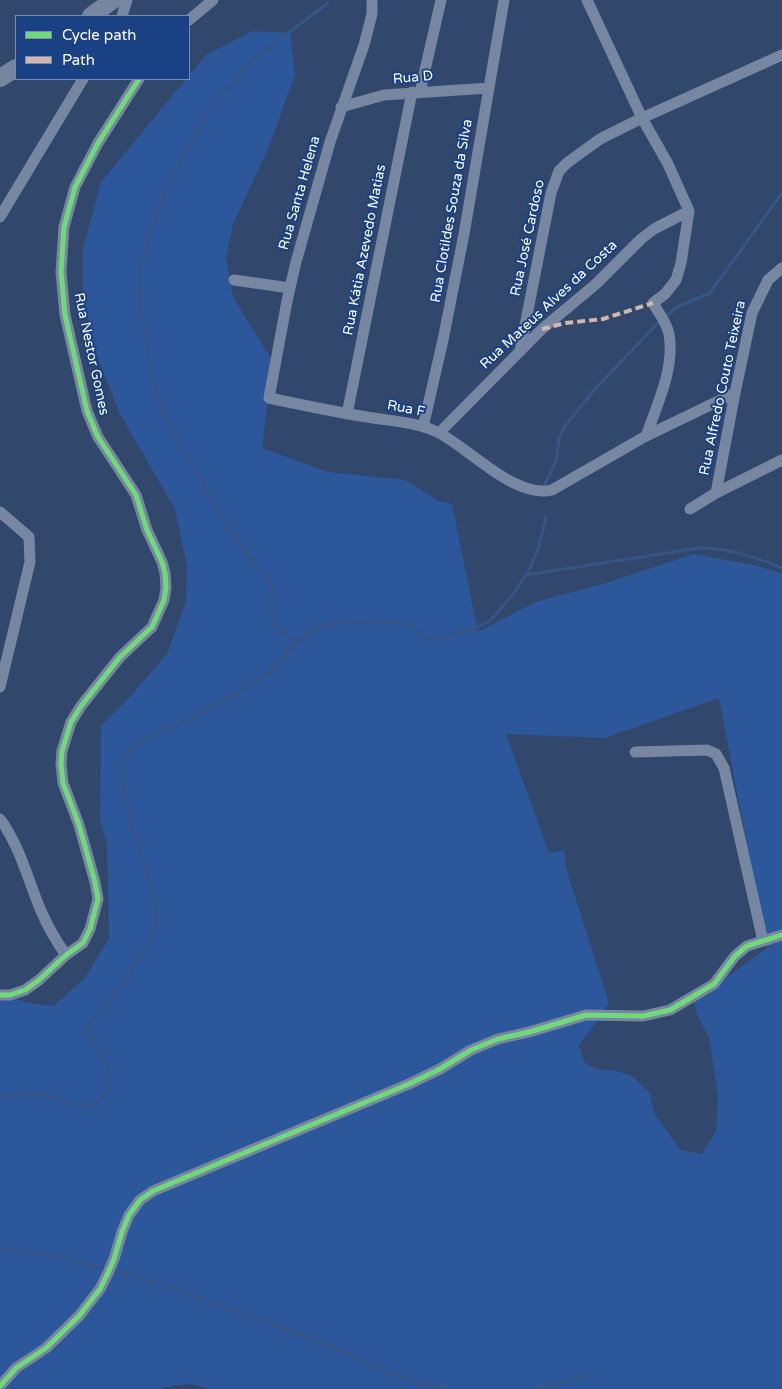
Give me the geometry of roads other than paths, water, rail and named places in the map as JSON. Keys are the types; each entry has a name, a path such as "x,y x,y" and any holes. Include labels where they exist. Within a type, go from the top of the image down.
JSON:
{"main road":[{"path":"92,15 113,0"},
{"path":"0,78 15,69"}],"street":[{"path":"122,15 127,0"},
{"path":"190,19 214,0"},
{"name":"Rua Santa Helena","path":"269,398 290,288 330,142 366,37 372,14 372,0"},
{"name":"Rua Kátia Azevedo Matias","path":"347,414 416,92 441,0"},
{"name":"Rua Clotildes Souza da Silva","path":"423,427 464,234 504,0"},
{"path":"586,0 642,118 668,164 689,211 681,263 676,280 665,294 653,303 668,333 669,353 662,387 646,436"},
{"name":"Rua José Cardoso","path":"520,351 554,181 559,171 583,150 600,139 782,55"},
{"path":"0,217 82,80"},
{"name":"Rua Nestor Gomes","path":"0,995 10,995 25,990 51,971 66,955 83,943 90,929 98,899 91,864 63,783 61,764 64,744 71,722 81,706 120,657 152,627 164,600 166,588 162,562 147,530 136,495 98,437 86,411 66,315 61,272 64,227 75,187 98,143 138,80"},
{"name":"Rua D","path":"341,107 373,97 416,92 489,88"},
{"name":"Rua Mateus Alves da Costa","path":"439,433 542,329 596,284 641,239 654,229 689,211"},
{"name":"Rua Alfredo Couto Teixeira","path":"716,494 752,313 768,280 782,268"},
{"path":"234,280 290,288"},
{"path":"646,436 735,393"},
{"name":"Rua F","path":"269,398 423,427 439,433 502,477 535,490 552,490 646,436"},
{"path":"690,509 782,460"},
{"path":"0,512 29,536 30,562 0,687"},
{"path":"635,752 707,750 716,754 724,768 763,941"},
{"path":"0,819 15,841 41,911 53,937 66,955"},
{"path":"0,1386 16,1368 46,1348 80,1316 108,1273 129,1215 140,1200 153,1191 409,1084 440,1069 471,1050 498,1039 586,1015 643,1016 670,1010 714,984 735,956 747,946 782,935"}],"waterway":[{"path":"298,644 276,627 272,617 273,587 243,548 210,497 175,436 164,412 150,367 142,318 139,273 151,230 171,178 199,127 222,94 254,59 328,3"},
{"path":"665,317 677,307 710,293 782,193"},
{"path":"545,484 556,461 559,439 565,426 594,390 660,321"},
{"path":"0,1098 24,1094 39,1094 83,1106 91,1105 99,1100 109,1086 111,1076 108,1068 86,1029 126,980 149,941 157,921 150,879 131,823 120,768 130,750 138,743 192,718 255,682 273,669 309,633 320,626 353,621 407,624 411,625 424,637 442,638 476,628 491,620 513,594 528,572 538,549 546,517"},
{"path":"526,575 699,548 710,548 742,554 782,568"},
{"path":"0,1250 48,1254 107,1269"},
{"path":"114,1270 277,1326 330,1346 389,1373 448,1389"},
{"path":"537,1389 590,1375"}]}
